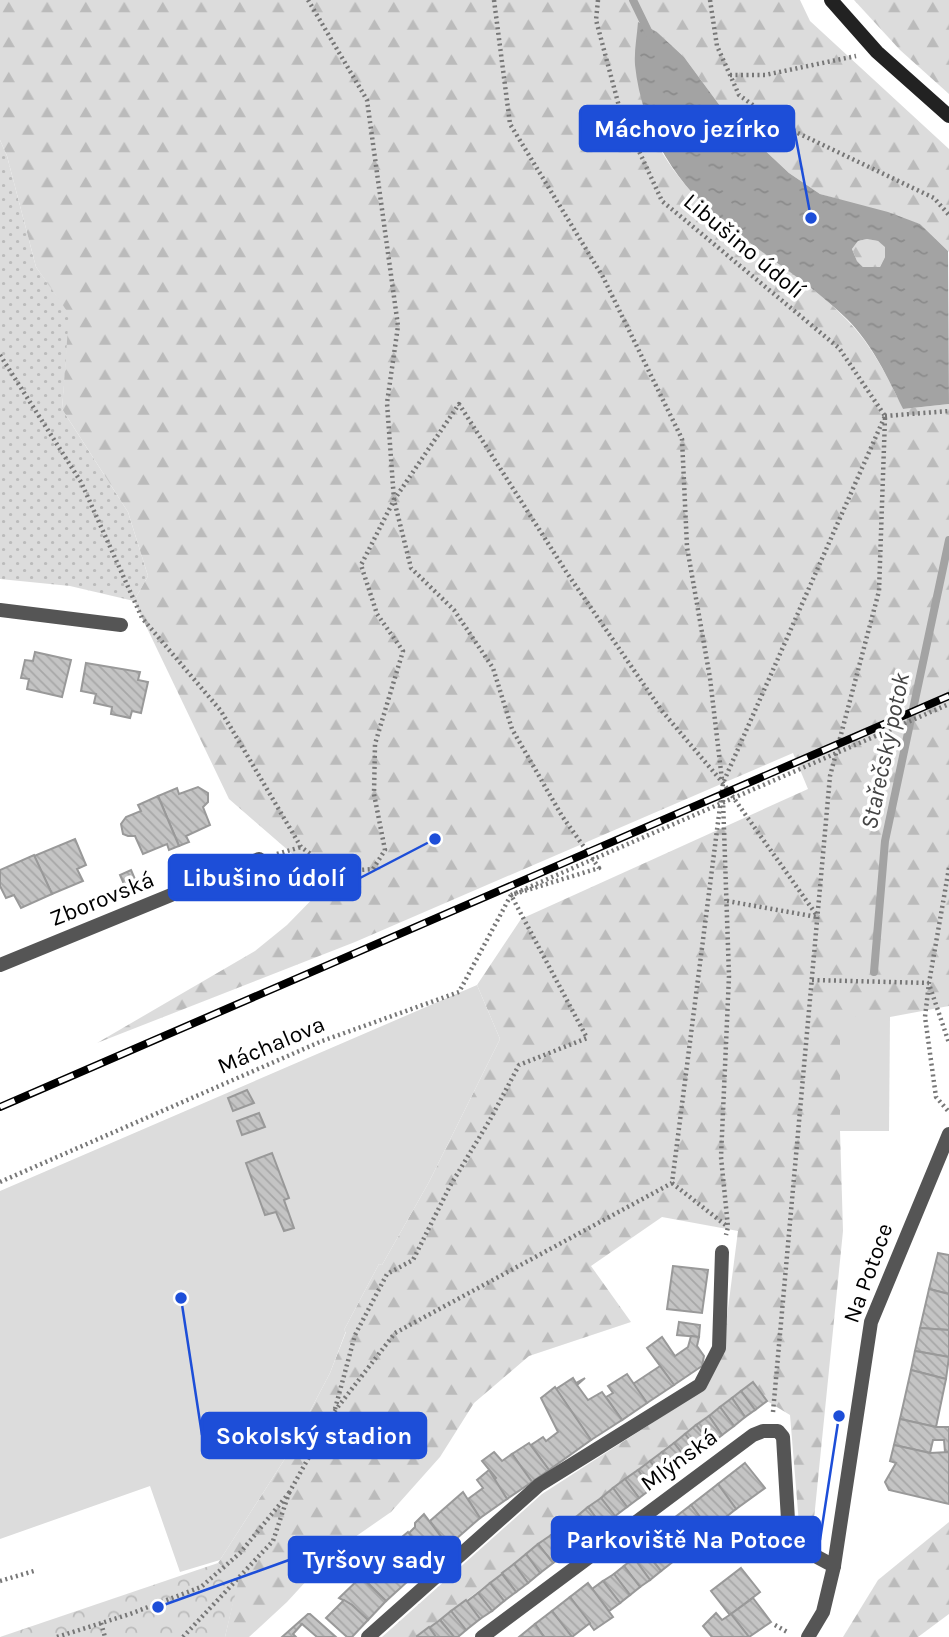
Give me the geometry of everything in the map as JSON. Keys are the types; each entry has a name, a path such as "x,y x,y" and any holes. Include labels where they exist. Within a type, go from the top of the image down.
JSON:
{"main road":[{"path":"831,0 877,51 949,116"}],"street":[{"path":"0,610 121,625"},
{"name":"Zborovská","path":"0,965 259,859"},
{"name":"Na Potoce","path":"808,1637 823,1612 834,1566 871,1322 949,1134"},
{"path":"368,1637 539,1485 700,1385 719,1348 722,1252"},
{"path":"772,1430 778,1430 783,1437 791,1543 834,1566"},
{"name":"Mlýnská","path":"482,1637 753,1435 772,1430"}],"path":[{"path":"308,0 367,100 398,326 387,404 394,500 411,568 454,610 493,668 512,729 562,816 599,868 510,895"},
{"name":"Libušino údolí","path":"598,0 596,20 620,110 662,201 839,348 885,416"},
{"path":"710,0 717,46 739,95 779,124 934,198 949,215"},
{"path":"495,1 510,124 603,277 682,439 687,547 710,678 723,783 729,976 721,1157 728,1227 722,1252"},
{"path":"730,75 765,75 877,51"},
{"path":"0,355 81,482 142,618 221,711 301,847 335,872 373,869 384,850 374,794 374,744 402,651 377,614 361,565 394,500 459,404 567,573 662,711 723,783 817,917"},
{"path":"885,416 949,411"},
{"path":"672,1183 723,783 885,416"},
{"path":"772,1430 830,776 879,591 885,416"},
{"path":"510,895 949,704"},
{"path":"949,869 925,1017 936,1097 949,1112"},
{"path":"334,1412 355,1335 387,1274 414,1260 450,1186 519,1065 587,1038 510,895"},
{"name":"Máchalova","path":"0,1182 322,1041 458,992 510,895"},
{"path":"727,901 817,917"},
{"path":"812,979 929,983"},
{"path":"929,983 949,1043"},
{"path":"672,1183 728,1227"},
{"path":"57,1637 201,1587 240,1553 289,1493 334,1412 395,1333 672,1183"},
{"path":"177,1637 184,1636 273,1541 289,1493"},
{"path":"0,1581 34,1571"},
{"path":"101,1623 105,1637"},
{"path":"775,1625 795,1637"}],"green space":[{"path":"0,0 800,0 810,21 949,149 949,252 920,224 820,194 789,173 726,114 684,57 657,32 643,105 646,118 663,154 682,181 726,224 824,298 847,320 872,351 903,409 949,404 949,1006 890,1017 840,1017 843,1231 813,1529 799,1524 790,1415 767,1401 752,1382 418,1637 382,1637 542,1494 703,1390 722,1355 738,1231 662,1217 591,1266 631,1322 529,1356 474,1403 440,1457 391,1512 332,1553 287,1602 249,1637 225,1637 238,1580 218,1563 286,1457 330,1373 346,1332 344,1330 379,1264 382,1265 429,1182 500,1039 477,985 521,919 808,789 793,753 355,942 97,1043 255,951 287,925 327,884 229,799 134,601 148,576 128,512 62,409 69,314 36,267 7,156 0,140"},
{"path":"854,0 949,0 949,94 900,50"},
{"path":"0,140 7,156 36,267 70,314 62,409 128,512 148,576 134,601 70,586 0,579"},
{"path":"858,241 878,241 885,246 885,257 880,267 863,267 857,261 852,249"},
{"path":"477,985 500,1039 429,1182 382,1265 379,1264 344,1330 346,1331 330,1373 286,1457 220,1560 180,1572 150,1486 0,1539 0,1191"},
{"path":"840,1017 890,1017 889,1131 840,1131"},
{"path":"949,1522 949,1614 918,1637 843,1637 878,1580"},
{"path":"218,1563 239,1579 225,1637 0,1637"}],"water":[{"path":"638,22 657,32 684,57 726,114 789,173 820,194 888,212 920,224 948,251 949,404 903,409 872,350 847,319 710,211 678,176 654,135 645,113 635,65","holes":["858,241 878,241 885,247 885,257 880,267 863,267 852,249"]}],"building":[{"path":"35,652 71,660 62,697 27,689 29,679 21,678 25,660 33,661"},
{"path":"86,663 140,672 138,680 148,682 141,713 132,711 130,718 111,714 112,707 94,703 96,694 81,691"},
{"path":"198,787 208,793 208,802 203,807 210,825 186,836 189,842 179,846 158,796 177,788 179,794"},
{"path":"158,796 179,846 169,850 167,844 143,854 135,836 123,834 121,824 126,817 141,811 138,805"},
{"path":"75,839 86,865 77,869 83,881 52,894 34,856"},
{"path":"34,855 52,894 21,908 14,895 6,898 0,886 0,870"},
{"path":"131,870 140,891 129,896 120,875"},
{"path":"247,1090 254,1103 233,1111 228,1098"},
{"path":"259,1113 265,1127 242,1135 237,1121"},
{"path":"272,1153 289,1198 284,1200 294,1228 284,1231 276,1212 265,1215 246,1163"},
{"path":"938,1253 949,1255 949,1294 929,1289"},
{"path":"673,1266 708,1270 702,1313 667,1309"},
{"path":"929,1289 949,1294 949,1330 920,1328"},
{"path":"679,1322 700,1325 699,1337 677,1335"},
{"path":"920,1328 949,1330 949,1357 915,1351"},
{"path":"691,1336 699,1337 697,1346 704,1356 702,1366 674,1385 647,1348 662,1337 675,1356 688,1347"},
{"path":"915,1351 949,1357 946,1379 911,1370"},
{"path":"660,1366 674,1385 647,1403 633,1384"},
{"path":"911,1370 946,1379 936,1427 900,1419"},
{"path":"627,1374 647,1403 622,1420 606,1397 613,1393 608,1386"},
{"path":"573,1378 576,1383 585,1378 577,1385 588,1400 602,1392 622,1420 591,1440 556,1389"},
{"path":"753,1382 767,1401 755,1410 741,1391"},
{"path":"555,1387 591,1440 549,1470 531,1445 543,1437 546,1441 558,1432 541,1398"},
{"path":"741,1391 755,1410 745,1417 732,1398"},
{"path":"732,1398 745,1417 734,1426 720,1407"},
{"path":"720,1407 734,1426 722,1435 709,1416"},
{"path":"709,1416 722,1435 711,1444 696,1425"},
{"path":"900,1419 949,1427 949,1452 945,1452 944,1440 933,1440 930,1453 894,1445"},
{"path":"696,1425 711,1444 699,1452 685,1434"},
{"path":"685,1434 699,1452 688,1461 674,1443"},
{"path":"529,1443 549,1470 532,1482 512,1454"},
{"path":"674,1443 688,1461 675,1470 662,1452"},
{"path":"894,1445 930,1453 949,1452 949,1504 889,1490 885,1482 896,1463 890,1461"},
{"path":"494,1452 502,1461 512,1454 532,1482 507,1499 494,1480 496,1478 482,1461"},
{"path":"662,1452 675,1470 663,1479 650,1461"},
{"path":"650,1461 663,1479 651,1489 638,1470"},
{"path":"745,1463 765,1488 736,1509 718,1484"},
{"path":"489,1470 507,1499 480,1518 468,1499 483,1488 477,1480"},
{"path":"638,1470 651,1489 639,1498 625,1479"},
{"path":"625,1479 639,1498 627,1507 613,1488"},
{"path":"718,1484 736,1509 721,1521 734,1537 745,1528 750,1537 773,1536 773,1541 743,1542 727,1553 691,1505"},
{"path":"613,1488 627,1507 615,1516 601,1498"},
{"path":"463,1492 480,1518 448,1546 430,1521"},
{"path":"601,1498 615,1516 602,1526 588,1507"},
{"path":"691,1505 711,1532 661,1571 640,1544"},
{"path":"588,1507 602,1526 590,1535 576,1517"},
{"path":"424,1514 448,1546 430,1562 409,1533"},
{"path":"576,1517 590,1535 578,1544 564,1526"},
{"path":"564,1526 578,1544 566,1554 551,1535"},
{"path":"408,1532 430,1562 407,1582 383,1553"},
{"path":"551,1535 566,1554 553,1563 538,1544"},
{"path":"538,1544 553,1563 540,1573 526,1554"},
{"path":"644,1550 661,1571 650,1580 634,1558"},
{"path":"526,1554 540,1573 528,1583 514,1564"},
{"path":"378,1556 380,1560 386,1556 407,1582 386,1601 358,1573"},
{"path":"634,1558 650,1580 640,1587 624,1566"},
{"path":"514,1564 528,1583 516,1592 502,1573"},
{"path":"624,1566 640,1587 630,1595 614,1574"},
{"path":"741,1568 760,1592 730,1615 711,1591"},
{"path":"502,1574 516,1592 504,1601 490,1583"},
{"path":"614,1574 630,1595 620,1603 603,1581"},
{"path":"361,1577 386,1601 368,1620 352,1605 339,1598"},
{"path":"603,1581 620,1603 609,1611 592,1589"},
{"path":"490,1583 504,1601 492,1611 478,1593"},
{"path":"588,1583 613,1617 594,1630 570,1597"},
{"path":"478,1593 492,1611 480,1619 466,1602"},
{"path":"570,1597 590,1623 572,1637 552,1611"},
{"path":"753,1598 771,1622 749,1637 731,1614"},
{"path":"344,1600 368,1620 352,1637 347,1637 326,1618"},
{"path":"466,1600 480,1619 466,1630 451,1611"},
{"path":"451,1611 466,1630 458,1637 454,1637 440,1620"},
{"path":"552,1611 572,1637 544,1637 535,1624"},
{"path":"716,1613 722,1620 731,1614 749,1637 712,1637 703,1626"},
{"path":"308,1614 336,1637 317,1637 302,1624 293,1634 296,1637 282,1637"},
{"path":"440,1620 454,1637 436,1637 429,1628"},
{"path":"535,1624 544,1637 519,1637"},
{"path":"429,1627 436,1637 417,1637 417,1636"}],"waterway":[{"name":"Stařečský potok","path":"633,0 650,35"},
{"name":"Stařečský potok","path":"874,972 885,841 949,540"}],"railway":[{"path":"0,1107 949,696"}],"place":[{"name":"Máchovo jezírko","path":"811,218"},
{"name":"Libušino údolí","path":"435,839"},
{"name":"Sokolský stadion","path":"181,1298"},
{"name":"Parkoviště Na Potoce","path":"839,1416"},
{"name":"Tyršovy sady","path":"158,1607"}]}
